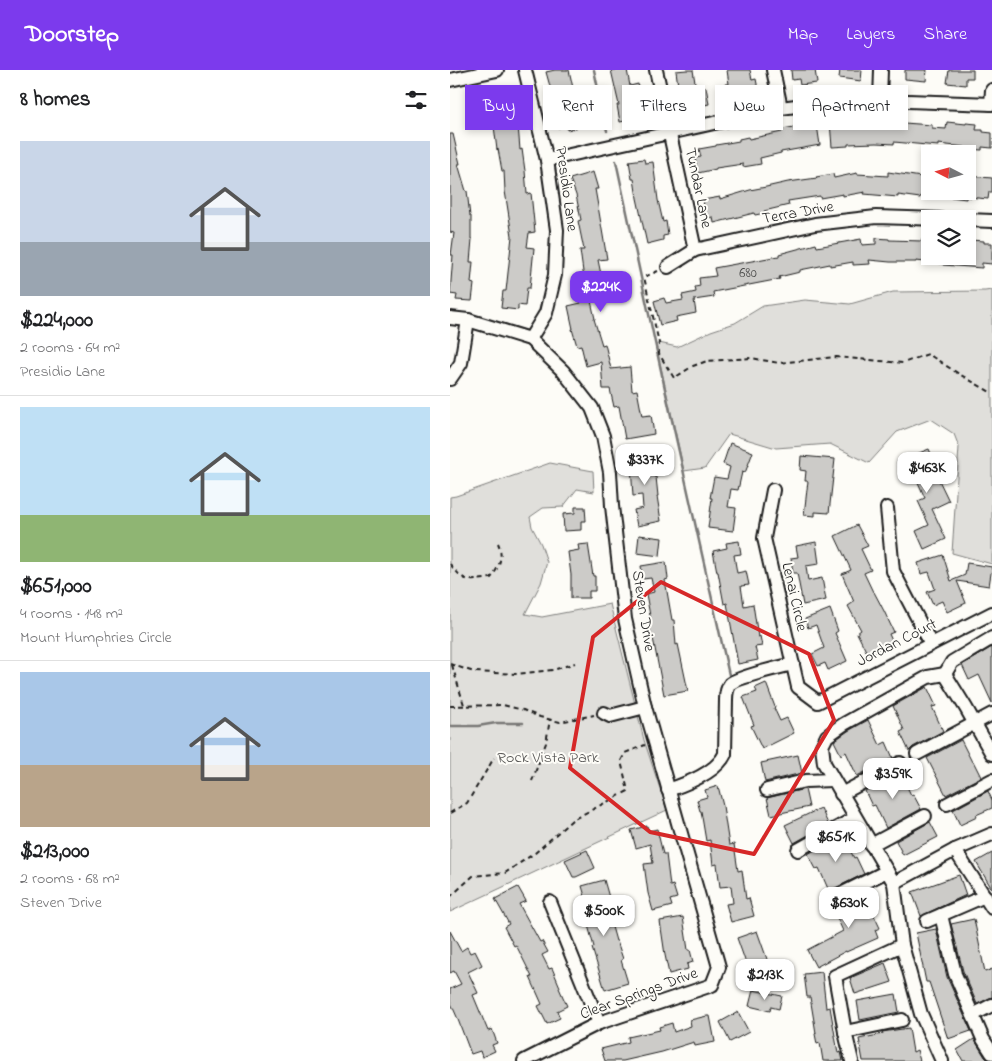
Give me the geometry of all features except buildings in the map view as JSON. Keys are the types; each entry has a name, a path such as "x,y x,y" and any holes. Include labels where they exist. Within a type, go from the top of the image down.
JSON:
{"street":[{"path":"450,80 497,70"},
{"name":"Presidio Lane","path":"525,70 547,160 557,230 555,275 546,313 530,339"},
{"name":"Tundar Lane","path":"656,70 695,250"},
{"path":"773,70 776,85"},
{"path":"880,85 881,70"},
{"path":"908,101 992,104 992,90"},
{"path":"547,160 715,123"},
{"name":"Terra Drive","path":"668,267 695,250 815,224 876,218 921,219"},
{"path":"976,220 992,221"},
{"name":"Steven Drive","path":"450,318 468,320 530,339 563,371 592,408 604,436 610,472 625,619 654,742 719,967 712,985"},
{"path":"450,379 460,363 468,320"},
{"name":"Lenai Circle","path":"774,490 764,538 798,687 818,702"},
{"path":"887,508 893,571 931,644"},
{"name":"Jordan Court","path":"818,702 992,613"},
{"path":"942,1061 921,1014 902,945 894,883 824,763 822,746 826,736 844,724 928,677 945,674 952,662 992,638"},
{"path":"668,790 683,785 710,770 718,765 726,754 726,700 730,685 737,680 793,664"},
{"path":"945,674 992,754"},
{"path":"604,713 610,716 645,708"},
{"path":"917,754 992,714"},
{"path":"842,794 900,763"},
{"path":"767,790 804,781 833,780"},
{"path":"946,804 992,780"},
{"path":"871,845 925,816"},
{"path":"798,850 855,818"},
{"path":"894,883 955,850 992,834"},
{"path":"955,850 986,891 992,908"},
{"path":"829,900 887,871"},
{"path":"927,921 986,891"},
{"path":"550,902 598,1023"},
{"path":"941,915 955,974 983,1039 992,1053"},
{"path":"852,1061 835,976 902,945"},
{"name":"Clear Springs Drive","path":"524,1061 598,1023 712,985"},
{"path":"973,1015 992,1005"},
{"path":"845,1032 902,1020"}],"path":[{"path":"668,267 644,277 659,343 659,354 674,378 706,361 751,358 780,363 836,357 903,363 928,354 992,393"},
{"path":"450,564 460,576 470,581 492,578 500,566 501,549 498,544"},
{"path":"451,665 474,672 517,674 553,670 575,663"},
{"path":"451,665 464,705"},
{"path":"450,706 503,705 560,722 604,713"},
{"path":"532,781 546,743 550,719"},
{"path":"450,897 473,876 505,872 535,852 572,820 628,791 621,761 625,753 654,742"},
{"path":"450,813 467,803 494,758"}],"highlighted area":[{"path":"661,582 809,654 834,720 754,854 650,832 570,768 593,637"}],"green space":[{"path":"992,290 992,564 952,553 959,447 954,434 931,419 897,432 869,463 830,444 776,448 729,434 705,468 684,471 656,345 659,343 677,347 711,331 735,323 763,306 805,300 850,304 893,292"},
{"name":"Rock Vista Park","path":"550,463 593,471 594,492 577,489 563,507 543,508 530,517 532,527 541,544 547,562 541,583 525,614 542,617 610,604 644,740 667,810 450,912 450,497"}],"waterway":[{"path":"594,70 607,131"},
{"path":"616,161 729,675"},
{"path":"450,726 523,723"}]}
